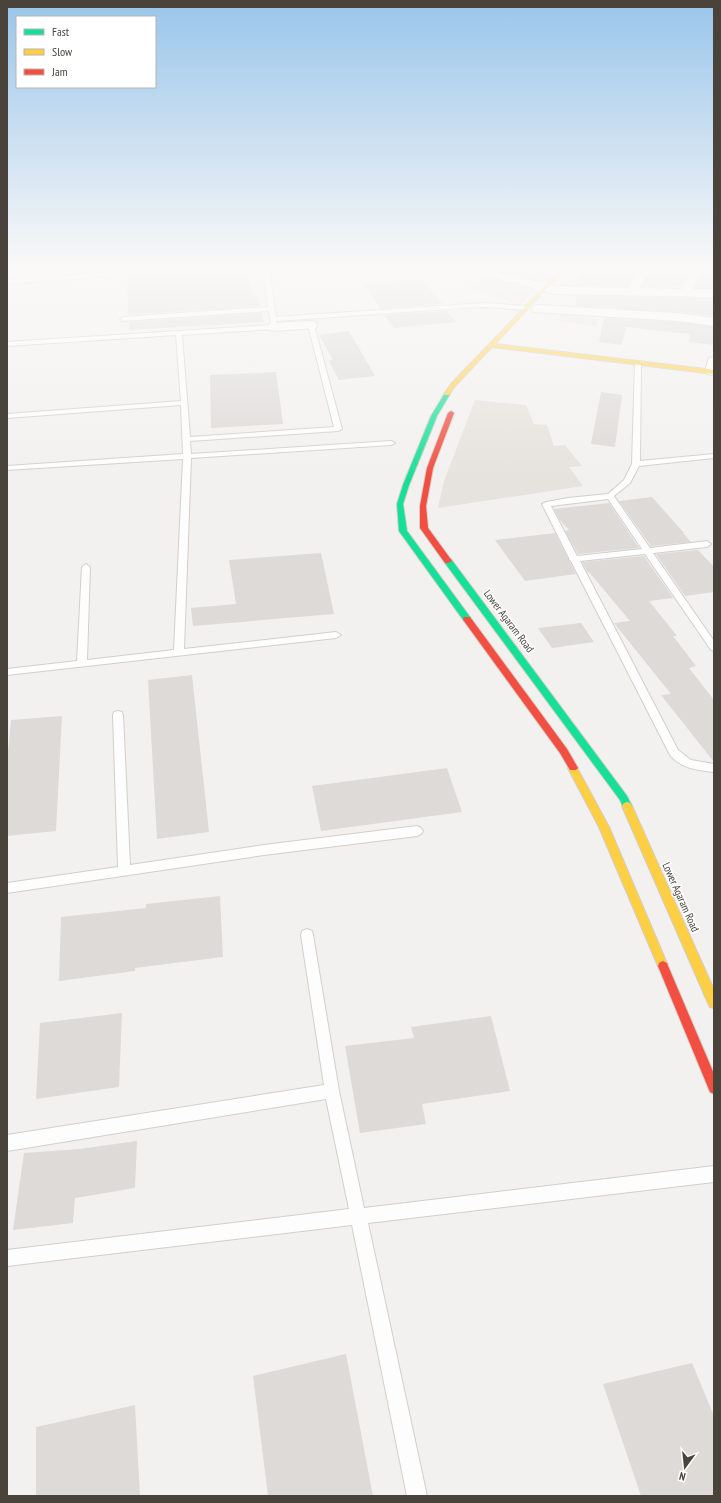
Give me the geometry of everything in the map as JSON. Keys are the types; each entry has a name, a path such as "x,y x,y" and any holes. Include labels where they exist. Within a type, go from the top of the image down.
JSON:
{"main road":[{"path":"500,338 453,385 434,416 406,484 400,504 403,531 564,751 604,827 714,1088"},
{"path":"494,358 511,338"},
{"path":"491,346 638,363 713,368"},
{"name":"Lower Agaram Road","path":"456,405 439,441 425,485 423,504 424,528 584,742 624,799 714,1003"}],"lane":[{"path":"7,344 91,338"},
{"path":"179,653 187,456 185,403 180,338"},
{"path":"187,439 338,429 314,338"},
{"path":"638,363 636,464 627,481 610,496 568,500 546,504 674,752 679,759 685,763 714,768"},
{"path":"7,416 185,403"},
{"path":"7,468 391,443"},
{"path":"636,464 714,456"},
{"path":"610,496 714,648"},
{"path":"573,558 707,544"},
{"path":"82,664 86,567"},
{"path":"7,672 336,635"},
{"path":"118,716 124,871"},
{"path":"7,888 264,850 416,831"},
{"path":"307,935 332,1091 417,1496"},
{"path":"7,1143 332,1091"},
{"path":"7,1258 714,1174"}],"shaded area":[{"path":"475,400 526,405 534,424 547,425 554,446 565,445 582,466 569,467 583,486 438,508 444,481"}],"building":[{"path":"321,338 353,338 375,376 339,380 329,361 333,360"},
{"path":"600,338 623,338 621,345 599,342"},
{"path":"689,338 714,338 714,345 689,342"},
{"path":"276,372 283,424 211,428 210,375"},
{"path":"601,392 622,395 615,447 591,444"},
{"path":"652,497 691,542 651,546 619,501"},
{"path":"609,503 639,548 578,554 565,531 569,530 559,519 554,509"},
{"path":"555,533 576,574 525,581 495,540"},
{"path":"698,550 714,567 714,592 685,596 656,554"},
{"path":"321,553 334,614 193,626 191,608 236,604 229,560"},
{"path":"644,556 673,598 649,601 677,636 673,636 696,666 689,668 714,700 714,762 661,695 671,694 614,623 630,621 589,572 588,573 582,562"},
{"path":"581,623 594,642 552,648 538,628"},
{"path":"192,675 209,832 157,839 148,680"},
{"path":"62,716 56,831 7,836 7,764 11,720"},
{"path":"447,768 462,812 321,831 312,786"},
{"path":"220,896 223,957 135,968 135,971 59,981 61,917 146,908 146,904"},
{"path":"122,1013 119,1087 36,1099 40,1023"},
{"path":"491,1016 510,1091 422,1104 426,1124 360,1133 345,1046 414,1038 411,1027"},
{"path":"137,1141 135,1188 75,1198 73,1223 13,1230 24,1153 79,1149"},
{"path":"346,1354 373,1496 268,1496 253,1376"},
{"path":"692,1363 714,1416 714,1496 641,1496 603,1384"},
{"path":"135,1405 140,1496 36,1496 36,1427"}],"traffic: fast":[{"path":"447,394 434,416 406,485 400,504 403,531 467,619"},
{"path":"448,561 624,799 627,806"}],"traffic: slow":[{"path":"447,394 453,385 497,338"},
{"path":"491,345 714,372"},
{"path":"573,768 604,827 663,966"},
{"path":"627,806 714,1003"}],"traffic: jam":[{"path":"448,561 424,528 423,506 430,468 451,413"},
{"path":"467,619 564,751 573,768"},
{"path":"663,966 714,1088"}]}
